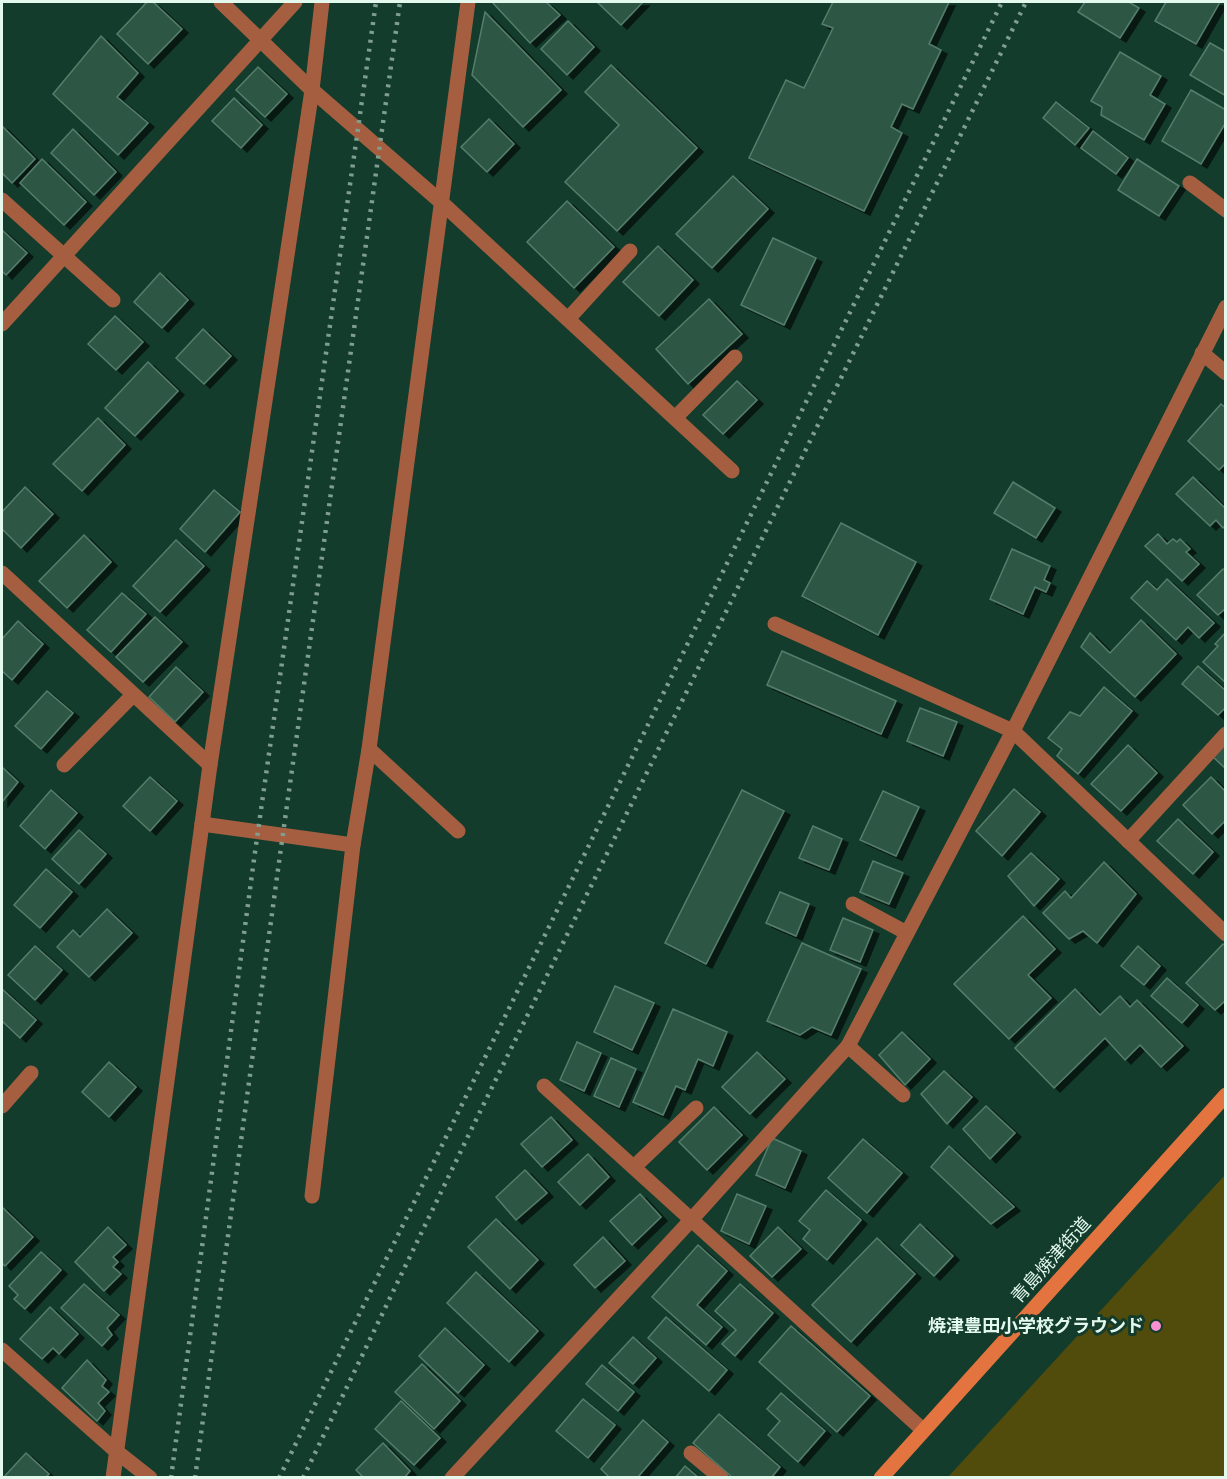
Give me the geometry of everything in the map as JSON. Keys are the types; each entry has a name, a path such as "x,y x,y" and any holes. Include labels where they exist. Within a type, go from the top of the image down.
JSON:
{"main road":[{"name":"青島焼津街道","path":"881,1478 1226,1095"}],"street":[{"path":"221,2 312,90 441,201 732,471"},
{"path":"2,324 295,2"},
{"path":"113,1478 210,765 312,90 322,2"},
{"path":"312,1196 353,845 369,750 468,2"},
{"path":"1190,183 1226,210"},
{"path":"2,200 113,300"},
{"path":"568,319 630,251"},
{"path":"452,1478 692,1219 848,1046 1012,732 1226,307"},
{"path":"1202,353 1226,373"},
{"path":"675,418 735,357"},
{"path":"2,573 210,765"},
{"path":"776,624 1012,732 1226,934"},
{"path":"64,765 133,694"},
{"path":"1128,841 1226,734"},
{"path":"369,750 458,831"},
{"path":"202,824 353,845"},
{"path":"853,904 907,933"},
{"path":"848,1046 903,1095"},
{"path":"2,1106 30,1073"},
{"path":"543,1086 923,1430"},
{"path":"634,1167 696,1108"},
{"path":"2,1350 117,1452 150,1478"},
{"path":"691,1453 721,1478"}],"shaded area":[{"name":"焼津豊田小学校グラウンド","path":"1225,1175 1225,1477 948,1477"}],"building":[{"path":"147,2 153,2 182,29 148,64 117,34"},
{"path":"492,2 546,2 560,15 530,43"},
{"path":"597,2 643,2 621,25"},
{"path":"833,2 949,2 929,44 941,50 913,109 902,104 891,127 902,133 864,211 749,158 786,80 804,88 833,28 822,24"},
{"path":"1085,2 1129,2 1139,8 1120,38 1078,12"},
{"path":"1166,2 1220,2 1196,44 1155,21"},
{"path":"485,12 561,90 523,127 472,75"},
{"path":"568,21 594,47 567,75 541,49"},
{"path":"101,36 138,73 117,97 148,123 118,155 53,94"},
{"path":"1210,43 1226,52 1226,96 1190,75"},
{"path":"1120,52 1161,76 1150,95 1165,104 1144,140 1101,115 1102,107 1091,101"},
{"path":"611,65 697,148 617,231 565,182 619,125 585,92"},
{"path":"258,67 287,94 265,117 236,90"},
{"path":"1191,90 1226,110 1226,122 1201,164 1162,141"},
{"path":"234,98 262,125 241,148 212,121"},
{"path":"1056,102 1089,128 1075,145 1043,118"},
{"path":"489,119 514,144 487,172 461,147"},
{"path":"2,126 35,159 12,183 2,173"},
{"path":"73,129 116,172 94,195 51,153"},
{"path":"1093,131 1128,158 1116,174 1081,148"},
{"path":"42,159 86,202 64,225 20,183"},
{"path":"1137,159 1179,186 1159,216 1118,190"},
{"path":"733,176 768,209 712,268 676,234"},
{"path":"567,201 614,247 574,288 527,242"},
{"path":"2,230 27,253 6,275 2,271"},
{"path":"773,238 816,258 784,325 741,305"},
{"path":"658,246 693,280 659,316 623,282"},
{"path":"160,273 188,300 162,328 134,302"},
{"path":"709,299 742,334 688,384 656,349"},
{"path":"115,316 143,342 116,370 88,344"},
{"path":"203,329 231,356 204,384 176,358"},
{"path":"148,362 178,391 135,436 105,408"},
{"path":"737,381 757,400 723,434 703,415"},
{"path":"1221,404 1226,408 1226,463 1219,470 1188,441"},
{"path":"98,418 125,445 82,491 53,464"},
{"path":"1193,477 1226,509 1226,525 1223,528 1216,520 1210,526 1176,494"},
{"path":"1013,482 1055,508 1036,538 994,513"},
{"path":"25,487 53,514 21,548 2,529 2,512"},
{"path":"214,490 240,512 205,552 180,529"},
{"path":"841,523 916,562 878,635 802,596"},
{"path":"1158,534 1167,544 1173,539 1177,542 1180,539 1190,549 1186,552 1199,564 1182,581 1145,546"},
{"path":"84,535 111,562 67,608 39,581"},
{"path":"176,540 204,566 160,612 133,586"},
{"path":"1012,549 1050,566 1044,580 1050,583 1046,592 1035,587 1023,614 990,599"},
{"path":"1223,569 1226,571 1226,608 1218,615 1197,595"},
{"path":"1167,579 1214,623 1199,638 1188,627 1176,640 1131,598 1147,581 1157,590"},
{"path":"122,593 146,614 111,652 87,630"},
{"path":"155,617 182,642 143,682 116,657"},
{"path":"1141,620 1176,654 1135,697 1081,647 1090,633 1110,653"},
{"path":"18,621 43,644 12,680 2,671 2,639"},
{"path":"1225,633 1226,683 1203,662 1218,646 1215,644"},
{"path":"782,651 896,701 881,734 767,685"},
{"path":"1198,666 1226,691 1226,707 1218,715 1182,684"},
{"path":"176,667 203,692 175,722 149,697"},
{"path":"1104,687 1132,711 1078,774 1057,756 1062,749 1048,738 1070,712 1080,716"},
{"path":"47,691 73,713 41,749 15,726"},
{"path":"920,708 957,722 943,756 907,741"},
{"path":"1226,742 1226,769 1212,756"},
{"path":"1128,745 1157,773 1121,811 1091,784"},
{"path":"2,767 18,782 2,802"},
{"path":"150,777 177,801 150,831 123,806"},
{"path":"1211,777 1226,792 1226,820 1212,834 1183,805"},
{"path":"1014,789 1040,812 1002,856 976,831"},
{"path":"51,790 77,813 45,849 20,826"},
{"path":"742,790 784,811 706,964 665,943"},
{"path":"883,791 919,807 896,856 860,840"},
{"path":"1178,819 1213,852 1193,874 1157,841"},
{"path":"813,826 842,839 829,870 799,858"},
{"path":"79,830 106,854 79,884 52,859"},
{"path":"1031,853 1059,879 1034,906 1008,876"},
{"path":"873,861 903,873 889,904 860,892"},
{"path":"1104,862 1136,894 1097,943 1083,931 1069,939 1043,913 1065,891 1071,898"},
{"path":"46,869 72,892 40,928 14,905"},
{"path":"780,892 809,904 796,936 766,923"},
{"path":"107,909 132,933 89,977 57,947 73,930 80,937"},
{"path":"1023,916 1055,949 1028,975 1051,998 1009,1039 954,984"},
{"path":"843,918 873,930 860,962 830,950"},
{"path":"802,943 861,969 831,1035 812,1027 800,1035 767,1021"},
{"path":"1223,944 1226,946 1226,1000 1215,1010 1186,983"},
{"path":"35,946 62,970 35,1000 8,975"},
{"path":"1138,946 1160,966 1144,985 1121,966"},
{"path":"1167,978 1198,1005 1182,1023 1151,996"},
{"path":"615,986 654,1003 632,1050 594,1032"},
{"path":"2,989 36,1020 20,1038 2,1021"},
{"path":"1075,989 1100,1015 1120,996 1130,1007 1137,1000 1183,1046 1161,1067 1140,1045 1125,1060 1105,1038 1054,1088 1015,1048"},
{"path":"673,1009 727,1032 713,1066 698,1059 685,1090 676,1086 663,1115 633,1102"},
{"path":"902,1032 930,1059 905,1085 879,1055"},
{"path":"577,1042 601,1053 584,1091 560,1080"},
{"path":"757,1052 785,1079 750,1114 722,1087"},
{"path":"611,1058 636,1069 619,1107 594,1096"},
{"path":"109,1062 136,1087 109,1117 82,1092"},
{"path":"944,1071 972,1097 947,1124 921,1094"},
{"path":"986,1106 1015,1133 990,1159 963,1129"},
{"path":"714,1107 742,1135 707,1170 679,1142"},
{"path":"551,1117 572,1140 542,1167 521,1144"},
{"path":"772,1138 801,1151 785,1188 756,1175"},
{"path":"863,1139 902,1173 867,1213 828,1178"},
{"path":"949,1146 1014,1207 991,1224 931,1167"},
{"path":"588,1154 609,1177 580,1205 558,1182"},
{"path":"525,1170 547,1193 516,1220 496,1197"},
{"path":"826,1190 861,1220 827,1260 803,1239 810,1230 799,1221"},
{"path":"640,1194 661,1217 632,1245 610,1221"},
{"path":"737,1194 766,1206 749,1244 721,1231"},
{"path":"2,1207 33,1237 5,1266 2,1263"},
{"path":"496,1219 538,1260 510,1289 468,1247"},
{"path":"920,1224 953,1256 934,1276 901,1245"},
{"path":"108,1227 126,1245 113,1257 118,1262 113,1267 121,1274 104,1291 75,1262"},
{"path":"778,1227 801,1249 772,1277 750,1256"},
{"path":"603,1237 625,1261 595,1288 574,1265"},
{"path":"877,1238 915,1274 851,1342 812,1305"},
{"path":"698,1245 727,1271 697,1305 722,1327 706,1345 652,1297"},
{"path":"41,1252 61,1270 25,1309 14,1299 18,1295 9,1286"},
{"path":"476,1272 538,1331 509,1362 447,1303"},
{"path":"84,1284 119,1315 107,1328 112,1335 102,1346 61,1308"},
{"path":"740,1284 773,1313 735,1356 722,1344 736,1330 715,1311"},
{"path":"50,1307 78,1334 59,1354 53,1348 42,1359 20,1339"},
{"path":"666,1317 727,1370 709,1391 648,1338"},
{"path":"791,1326 870,1396 837,1432 759,1362"},
{"path":"445,1328 484,1365 458,1393 419,1356"},
{"path":"633,1337 656,1358 633,1384 609,1363"},
{"path":"87,1360 106,1380 102,1386 109,1392 98,1403 105,1411 97,1421 62,1388"},
{"path":"422,1364 460,1401 434,1429 395,1392"},
{"path":"602,1365 634,1392 618,1411 586,1384"},
{"path":"781,1393 825,1431 798,1462 768,1435 780,1421 767,1409"},
{"path":"583,1399 615,1425 588,1458 556,1431"},
{"path":"401,1401 440,1438 414,1465 375,1429"},
{"path":"719,1414 780,1467 771,1478 733,1478 693,1443"},
{"path":"643,1420 668,1442 637,1478 610,1478 601,1469"},
{"path":"383,1443 410,1471 404,1478 364,1478 356,1470"},
{"path":"26,1453 49,1474 45,1478 3,1478"},
{"path":"685,1466 699,1478 675,1478"}],"railway":[{"path":"171,1478 255,852 376,2"},
{"path":"195,1478 400,2"},
{"path":"279,1478 1002,2"},
{"path":"303,1478 473,1126 1026,2"}],"place":[{"name":"焼津豊田小学校グラウンド","path":"1156,1326"}]}
